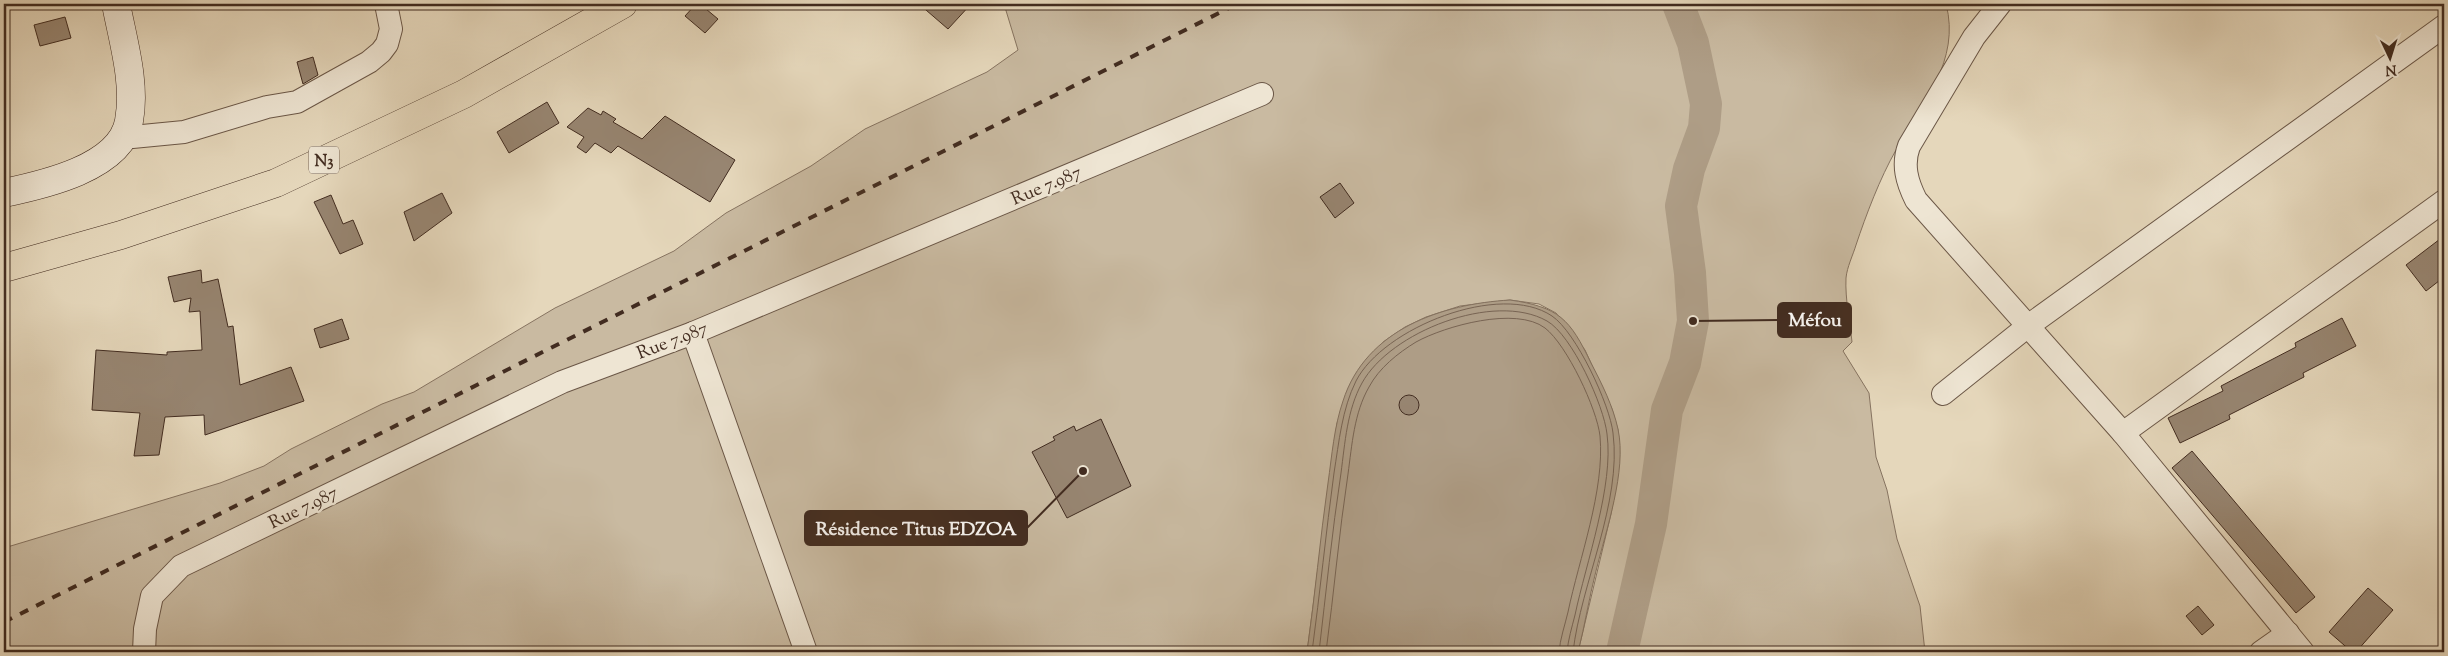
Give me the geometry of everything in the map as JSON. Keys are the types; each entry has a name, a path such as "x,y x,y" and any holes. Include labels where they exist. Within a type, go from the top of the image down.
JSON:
{"highway":[{"name":"N3","path":"4,268 130,232 276,182 464,94 624,4"}],"street":[{"path":"4,193 54,182 97,162 122,138 129,122 131,92 116,4"},
{"path":"122,138 184,132 267,107 297,102 370,62 381,52 387,44 391,29 386,4"},
{"path":"2000,4 1974,37 1909,146 1904,159 1908,184 1916,200 2123,433 2303,652"},
{"path":"1943,394 2028,326 2444,26"},
{"name":"Rue 7.987","path":"144,652 145,628 152,596 181,566 562,382 693,333 1262,94"},
{"path":"2123,433 2444,201"},
{"path":"693,333 806,652"},
{"path":"2261,652 2288,632"}],"shaded area":[{"path":"1004,4 1946,4 1949,25 1944,63 1927,99 1884,172 1849,265 1846,286 1852,342 1843,351 1869,393 1876,457 1887,490 1897,539 1920,606 1925,652 1578,652 1611,514 1617,480 1618,430 1612,409 1585,350 1556,313 1539,304 1510,300 1460,306 1426,317 1405,327 1383,342 1337,423 1307,652 4,652 4,548 220,483 264,466 291,449 382,404 414,392 555,308 674,251 726,213 811,166 865,129 987,72 1018,50"}],"water":[{"path":"1510,300 1552,311 1569,326 1584,348 1603,387 1618,429 1620,463 1618,482 1578,652 1307,652 1335,431 1343,401 1354,376 1369,355 1388,338 1410,325 1458,307"}],"pier":[{"path":"1405,395 1413,395 1419,401 1419,409 1413,415 1405,415 1399,409 1399,401"}],"building":[{"path":"696,4 700,4 718,19 705,33 685,16"},
{"path":"919,4 971,4 948,29"},
{"path":"65,17 71,38 40,46 34,25"},
{"path":"313,57 318,75 303,84 297,62"},
{"path":"547,102 559,123 509,153 497,132"},
{"path":"588,108 601,115 603,111 616,119 613,122 642,139 665,116 735,160 710,202 618,146 611,153 595,143 586,153 577,147 584,137 567,127"},
{"path":"1340,183 1354,203 1335,218 1320,197"},
{"path":"442,193 452,213 414,241 404,212"},
{"path":"331,195 343,224 353,220 363,244 340,254 314,202"},
{"path":"2444,236 2444,277 2426,291 2406,265"},
{"path":"201,270 202,283 218,279 228,327 233,326 240,385 291,367 304,401 205,435 204,415 165,417 159,455 134,456 140,413 92,410 96,350 167,355 167,352 202,350 200,311 189,312 191,298 174,302 168,277"},
{"path":"2342,318 2356,346 2303,373 2304,377 2229,415 2230,419 2180,443 2168,418 2223,391 2221,386 2296,347 2295,343"},
{"path":"342,319 349,339 320,348 314,329"},
{"path":"1405,395 1413,395 1419,401 1419,409 1413,415 1405,415 1399,409 1399,401"},
{"path":"1101,419 1131,486 1067,518 1032,452 1055,440 1053,437 1074,426 1076,431"},
{"path":"2192,451 2315,597 2296,613 2172,468"},
{"path":"2368,588 2393,610 2356,652 2352,652 2329,632"},
{"path":"2198,606 2214,625 2202,635 2186,616"}],"waterway":[{"path":"1622,652 1651,524 1667,410 1685,363 1693,321 1690,273 1681,206 1689,169 1704,128 1706,104 1693,43 1678,4"}],"railway":[{"path":"4,622 1237,4"}],"place":[{"name":"Méfou","path":"1693,321"},
{"name":"Résidence Titus EDZOA","path":"1083,471"}]}
